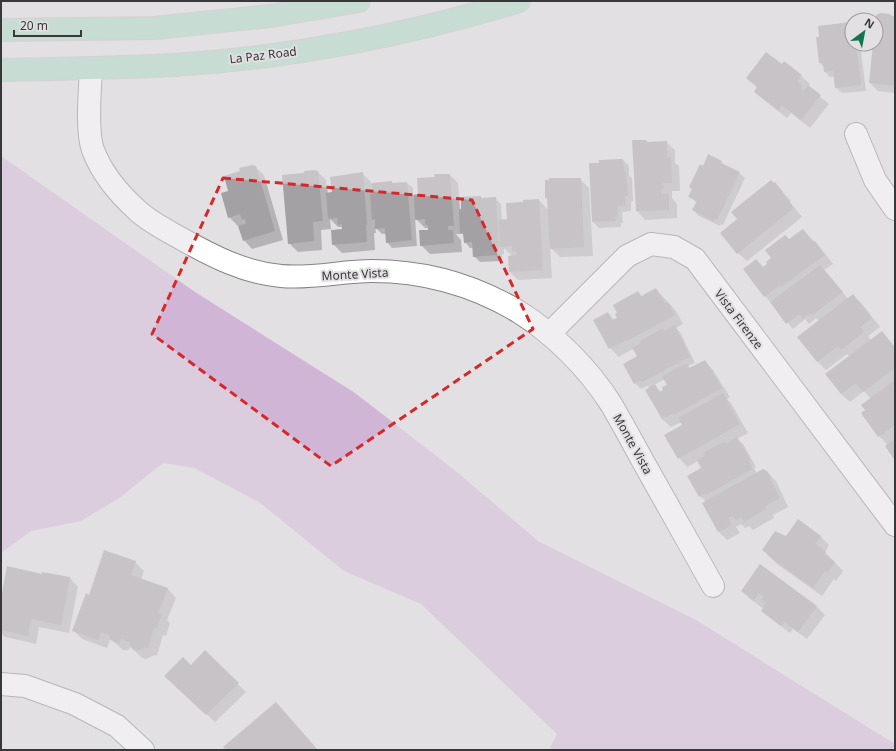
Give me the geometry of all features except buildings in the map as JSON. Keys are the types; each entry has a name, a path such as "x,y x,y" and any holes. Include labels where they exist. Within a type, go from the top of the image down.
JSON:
{"main road":[{"path":"1,30 154,28 270,16 359,1"},
{"name":"La Paz Road","path":"1,70 182,64 250,57 327,46 420,28 519,1"}],"street":[{"name":"Monte Vista","path":"91,68 90,123 92,148 104,173 118,190 139,212 169,232 211,255 244,269 281,276 315,276 371,271 415,273 450,281 487,296 519,312 549,334 582,365 610,403 713,586"},
{"path":"856,134 875,180 895,210"},
{"name":"Vista Firenze","path":"549,334 627,256 651,244 674,247 695,259 895,526"},
{"path":"1,684 25,686 75,704 117,726 144,750"}],"highlighted area":[{"path":"223,178 472,200 533,329 331,466 152,334"}],"shaded area":[{"path":"1,156 195,292 355,393 457,472 538,541 696,620 895,744 895,750 554,750 550,748 557,734 421,604 344,571 259,502 194,468 163,463 118,499 81,521 31,531 1,553"}]}
